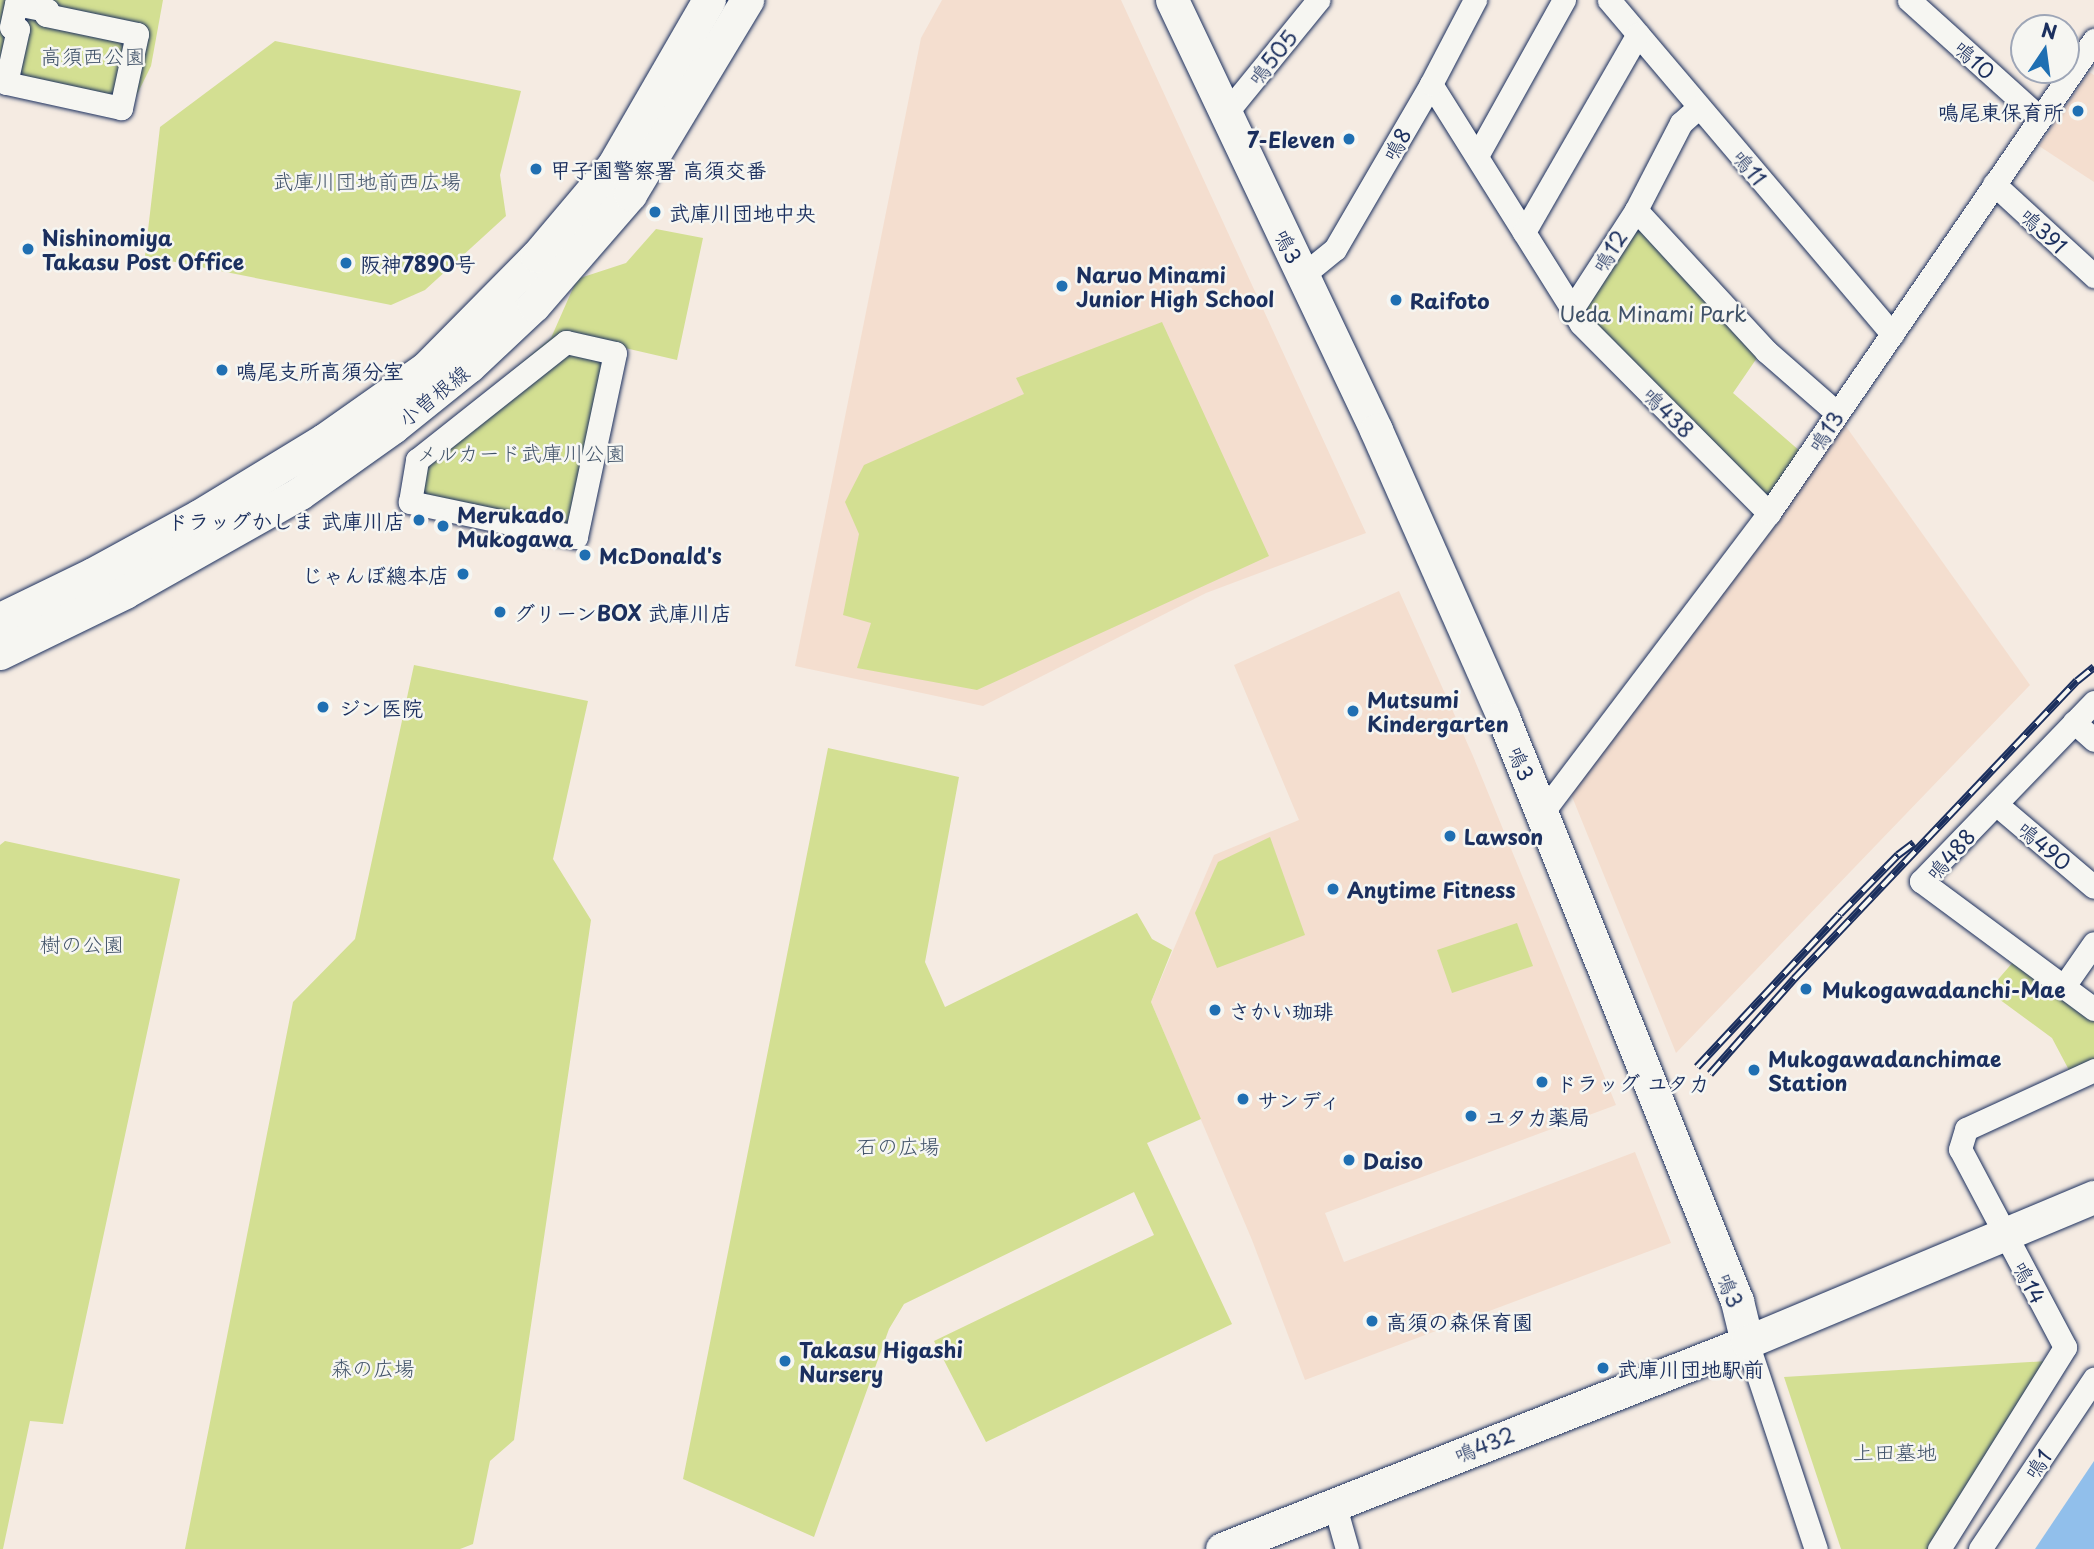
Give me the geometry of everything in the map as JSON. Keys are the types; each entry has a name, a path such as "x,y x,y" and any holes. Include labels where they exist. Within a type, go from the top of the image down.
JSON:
{"street":[{"name":"小曽根線","path":"0,619 93,574 199,516 324,440 426,368 528,266 579,209 612,166 709,0"},
{"name":"小曽根線","path":"0,660 300,493 393,427 469,366 534,305 630,194 747,0"},
{"name":"鳴3","path":"1172,0 1303,275 1451,597 1542,813 1737,1301 1747,1342 1816,1549"},
{"name":"鳴505","path":"1226,113 1318,0"},
{"name":"鳴8","path":"1303,275 1335,249 1431,84 1475,0"},
{"path":"1477,156 1564,0"},
{"name":"鳴11","path":"1609,0 1892,334"},
{"name":"鳴10","path":"1909,0 2040,118"},
{"path":"16,4 47,10 46,15 137,34 121,108 6,83 18,29 10,27 16,4"},
{"path":"1524,232 1638,34"},
{"name":"鳴13","path":"1542,813 1769,513 2040,118 2090,54"},
{"path":"1431,84 1572,309"},
{"path":"1636,210 1681,124 1699,107"},
{"name":"鳴391","path":"1994,184 2094,276"},
{"name":"鳴12","path":"1572,309 1636,210 1766,351 1837,413"},
{"name":"鳴438","path":"1572,309 1581,324 1769,513"},
{"path":"566,342 615,353 576,537 410,502 417,460 566,342"},
{"path":"0,653 50,631"},
{"name":"鳴488","path":"2094,702 1921,881 2094,1009"},
{"path":"2074,722 2094,740"},
{"name":"鳴490","path":"1996,804 2094,887"},
{"path":"2064,986 2094,943"},
{"name":"鳴14","path":"1939,1549 2065,1347 1960,1149 1966,1129 2094,1070"},
{"name":"鳴432","path":"1222,1549 1747,1342 2094,1197"},
{"name":"鳴1","path":"1980,1549 2094,1379"},
{"path":"1334,1503 1348,1549"}],"shaded area":[{"name":"Naruo Minami Junior High School","path":"942,0 1121,0 1366,533 1206,593 983,706 795,666 921,38"},
{"name":"鳴尾東保育所","path":"2089,72 2094,75 2094,182 2039,146"},
{"path":"1845,425 2030,685 1676,1053 1571,794"},
{"path":"1399,591 1473,756 1616,1105 1325,1213 1344,1262 1635,1152 1671,1243 1305,1380 1252,1240 1151,1002 1214,855 1299,820 1234,665"}],"green space":[{"name":"高須西公園","path":"0,0 163,0 151,66 126,117 0,92"},
{"name":"武庫川団地前西広場","path":"275,41 521,91 500,175 506,216 425,290 391,305 145,256 160,127"},
{"name":"Ueda Minami Park","path":"1638,218 1759,355 1733,393 1801,452 1768,502 1578,309"},
{"name":"メルカード武庫川公園","path":"656,229 703,238 677,360 612,345 575,535 403,497 412,454 551,338 577,279 626,263"},
{"path":"1162,322 1269,556 977,690 857,668 871,623 843,615 859,534 845,502 864,465 1024,394 1016,378"},
{"name":"森の広場","path":"414,665 588,701 553,859 591,920 514,1440 490,1461 473,1544 460,1549 185,1549 293,1002 355,939"},
{"name":"石の広場","path":"828,748 959,777 925,962 945,1007 1137,913 1152,939 1172,950 1151,1002 1201,1119 1147,1143 1232,1324 986,1442 934,1341 1154,1235 1134,1192 904,1304 889,1329 814,1537 683,1479"},
{"path":"1270,837 1305,935 1217,968 1195,913 1218,862"},
{"name":"樹の公園","path":"5,841 180,879 63,1424 30,1421 3,1549 0,1549 0,845"},
{"path":"1517,923 1533,966 1452,993 1437,950"},
{"path":"2014,961 2090,1015 2094,1022 2094,1061 2070,1072 2052,1038 1988,991"},
{"name":"上田墓地","path":"2047,1361 1930,1549 1841,1549 1784,1377"}],"water":[{"path":"2094,1461 2094,1549 2035,1549"}],"railway":[{"path":"1710,1074 1794,979 2077,681 2094,667"},
{"path":"1697,1067 1840,914 1898,855 1914,843"}],"place":[{"name":"鳴尾東保育所","path":"2078,111"},
{"name":"7-Eleven","path":"1349,139"},
{"name":"甲子園警察署 高須交番","path":"536,169"},
{"name":"武庫川団地中央","path":"655,212"},
{"name":"Nishinomiya Takasu Post Office","path":"28,249"},
{"name":"阪神7890号","path":"346,263"},
{"name":"Naruo Minami Junior High School","path":"1062,286"},
{"name":"Raifoto","path":"1396,300"},
{"name":"鳴尾支所高須分室","path":"222,370"},
{"name":"ドラッグかしま 武庫川店","path":"419,520"},
{"name":"Merukado Mukogawa","path":"443,526"},
{"name":"McDonald's","path":"585,555"},
{"name":"じゃんぼ總本店","path":"463,574"},
{"name":"グリーンBOX 武庫川店","path":"500,612"},
{"name":"ジン医院","path":"323,707"},
{"name":"Mutsumi Kindergarten","path":"1353,711"},
{"name":"Lawson","path":"1450,836"},
{"name":"Anytime Fitness","path":"1333,889"},
{"name":"Mukogawadanchi-Mae","path":"1806,989"},
{"name":"さかい珈琲","path":"1215,1010"},
{"name":"Mukogawadanchimae Station","path":"1754,1070"},
{"name":"ドラッグ ユタカ","path":"1542,1082"},
{"name":"サンディ","path":"1243,1099"},
{"name":"ユタカ薬局","path":"1471,1116"},
{"name":"Daiso","path":"1349,1160"},
{"name":"高須の森保育園","path":"1372,1321"},
{"name":"Takasu Higashi Nursery","path":"785,1361"},
{"name":"武庫川団地駅前","path":"1603,1368"}]}
